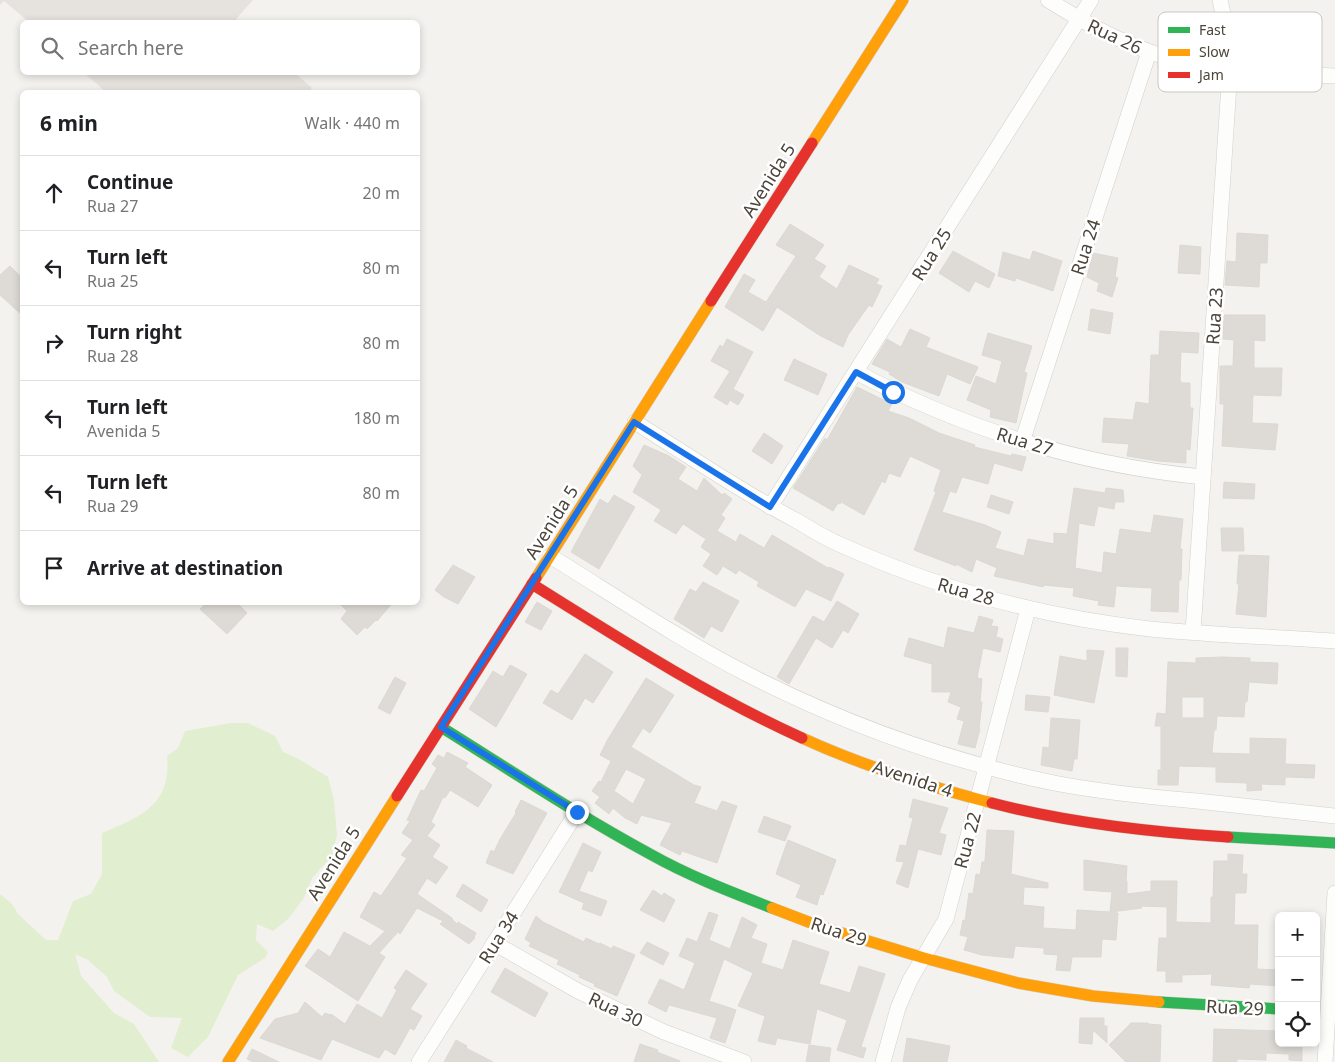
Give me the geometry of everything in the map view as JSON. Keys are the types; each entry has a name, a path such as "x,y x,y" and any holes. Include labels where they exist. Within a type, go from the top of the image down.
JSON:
{"street":[{"name":"Avenida 5","path":"228,1062 903,0"},
{"name":"Rua 26","path":"1048,0 1112,37 1158,54"},
{"name":"Rua 25","path":"770,507 1091,0"},
{"name":"Rua 24","path":"1022,442 1149,52"},
{"name":"Rua 26","path":"1322,75 1335,76"},
{"name":"Rua 23","path":"1194,632 1229,92"},
{"name":"Rua 27","path":"856,372 893,392 976,426 1022,442 1108,464 1157,473 1204,477"},
{"name":"Rua 28","path":"634,422 770,507 837,543 953,589 1028,609 1150,629 1335,641"},
{"name":"Avenida 4","path":"550,556 686,640 748,674 807,703 925,749 1054,783 1126,794 1335,816"},
{"name":"Avenida 4","path":"532,584 669,668 750,712 793,734 915,781 1048,816 1121,828 1196,835 1335,843"},
{"name":"Rua 22","path":"883,1062 898,1008 910,980 946,919 1028,609"},
{"name":"Rua 29","path":"441,727 577,812 651,855 725,890 819,926 924,958 1018,982 1093,996 1191,1005 1275,1009"},
{"name":"Rua 34","path":"419,1062 577,812"},
{"path":"1325,1062 1322,1011 1333,955 1335,893"},
{"name":"Rua 30","path":"494,943 595,999 664,1032 744,1062"}],"shaded area":[{"path":"0,0 253,0 236,19 237,20 27,20 4,1 0,5"},
{"path":"86,75 297,75 312,88 310,90 104,90"}],"green space":[{"path":"231,723 248,723 275,736 283,752 297,758 328,777 334,800 337,835 332,856 312,878 304,898 288,919 273,931 257,924 256,940 268,952 265,958 238,975 208,1037 188,1057 171,1048 182,1018 150,1017 114,991 107,977 88,960 75,954 81,976 114,1013 134,1024 159,1062 0,1062 0,894 46,940 58,940 73,901 91,894 102,874 102,833 141,815 159,798 167,773 167,756 178,748 185,731"}],"building":[{"path":"790,224 824,245 814,259 826,266 819,277 837,289 849,265 879,279 876,284 882,286 872,307 869,305 848,335 843,347 819,335 777,307 763,331 725,307 744,274 755,280 748,292 766,302 796,256 776,245"},
{"path":"1237,233 1268,235 1267,263 1260,263 1259,287 1225,285 1227,261 1236,262"},
{"path":"1180,245 1201,247 1200,274 1178,273"},
{"path":"953,251 995,274 989,288 975,281 969,292 939,273"},
{"path":"1033,251 1062,261 1053,291 1016,278 1015,281 998,276 1003,252 1030,260"},
{"path":"1093,253 1118,258 1115,277 1118,278 1112,297 1097,291 1099,283 1087,277"},
{"path":"10,266 20,276 20,313 0,295 0,275"},
{"path":"1091,309 1113,313 1110,334 1088,330"},
{"path":"1224,315 1265,315 1265,341 1254,340 1254,368 1282,368 1281,396 1253,395 1252,423 1278,424 1275,450 1222,446 1224,404 1220,404 1220,366 1233,366 1234,340 1223,339"},
{"path":"910,329 930,338 926,347 978,367 970,384 947,374 939,396 902,382 889,374 890,372 872,364 887,339 901,347"},
{"path":"1160,331 1199,333 1198,353 1181,352 1180,381 1181,383 1190,383 1190,408 1193,408 1190,450 1186,449 1186,463 1127,456 1129,444 1102,442 1104,418 1133,420 1136,402 1149,404 1151,355 1159,355"},
{"path":"988,333 1032,346 1024,372 1027,373 1016,423 990,417 991,410 967,400 976,376 996,384 1002,361 982,355"},
{"path":"727,339 753,352 733,389 744,395 738,405 730,400 727,405 714,397 730,371 711,361 720,345 723,347"},
{"path":"794,359 827,374 818,395 784,380"},
{"path":"857,387 892,404 888,411 909,418 939,433 975,445 974,447 1011,456 1012,454 1026,457 1022,471 994,463 988,484 962,477 956,493 950,491 942,512 1001,532 995,548 1024,556 1028,539 1054,544 1054,533 1067,534 1074,488 1105,493 1106,488 1123,490 1124,502 1115,502 1114,509 1098,506 1094,526 1079,523 1075,568 1102,573 1104,552 1116,554 1120,529 1151,533 1154,515 1183,519 1178,612 1151,611 1152,588 1116,586 1114,607 1098,605 1099,601 1073,596 1074,588 1044,585 1043,587 994,576 997,568 976,559 972,572 956,564 956,566 914,550 936,492 934,491 941,470 910,456 900,477 889,473 885,483 882,481 864,515 841,502 840,504 838,503 833,511 793,488 825,438 827,440"},
{"path":"764,433 783,446 772,464 752,451"},
{"path":"644,445 669,456 686,467 678,479 697,491 704,478 722,495 724,493 732,499 721,515 725,518 717,531 736,542 740,534 764,548 772,535 828,568 844,574 831,601 806,589 795,607 757,586 759,582 739,570 736,574 723,566 717,575 703,566 711,554 701,547 706,539 683,524 676,534 654,521 661,510 633,492 642,475 633,466"},
{"path":"1224,482 1255,484 1254,499 1223,498"},
{"path":"614,495 635,507 599,569 571,552 600,499 608,504"},
{"path":"991,495 1013,502 1009,514 987,507"},
{"path":"1221,528 1243,528 1244,551 1222,551"},
{"path":"1239,555 1269,556 1266,617 1236,614"},
{"path":"453,565 475,577 458,604 435,590"},
{"path":"703,582 739,601 722,632 711,626 704,638 674,619 690,589 696,592"},
{"path":"837,601 859,614 848,633 843,630 832,648 816,638 789,684 777,677 813,616 824,622"},
{"path":"537,602 552,611 541,630 525,622"},
{"path":"204,605 239,605 247,613 227,634 200,609"},
{"path":"341,605 390,605 377,621 367,629 365,627 357,635 341,619 347,611"},
{"path":"979,616 993,620 991,626 998,627 996,637 1003,639 1000,652 983,648 977,678 982,679 980,702 982,702 980,729 975,748 958,744 964,721 957,719 961,707 948,702 951,692 932,692 932,664 904,656 909,638 944,648 948,627 974,633"},
{"path":"1116,648 1128,648 1127,677 1116,676"},
{"path":"1087,650 1104,651 1094,703 1054,695 1060,656 1087,661"},
{"path":"585,654 613,672 593,703 585,698 572,720 543,703 551,690 558,694"},
{"path":"1196,658 1250,658 1250,662 1278,663 1277,684 1249,682 1244,717 1217,716 1212,753 1250,754 1250,738 1286,739 1285,764 1315,765 1314,778 1285,777 1285,785 1261,784 1262,790 1247,791 1247,783 1216,782 1216,767 1179,766 1178,785 1158,785 1158,770 1161,770 1161,726 1155,726 1157,713 1166,714 1168,662 1196,663","holes":["1182,697 1204,697 1204,718 1182,718"]},
{"path":"510,665 527,674 496,727 469,709 493,671 503,677"},
{"path":"395,677 406,683 390,714 378,708"},
{"path":"646,678 674,695 650,733 643,728 631,747 694,785 701,787 694,803 717,811 722,801 737,806 717,863 682,851 680,855 660,845 672,823 641,815 637,824 625,818 613,808 609,814 595,803 600,797 592,791 599,781 601,782 611,761 600,755","holes":["626,769 646,779 633,804 614,791"]},
{"path":"1026,695 1050,697 1048,712 1025,710"},
{"path":"1051,718 1080,720 1077,759 1074,759 1072,771 1041,765 1043,747 1049,748"},
{"path":"447,752 468,763 465,767 492,785 478,807 450,790 445,798 443,797 431,822 435,825 427,836 440,845 432,857 448,867 436,884 427,878 417,894 452,918 457,924 458,922 476,933 475,938 469,944 440,924 443,921 417,908 400,934 398,932 379,953 385,957 358,1001 305,966 318,949 330,957 344,932 370,946 385,931 360,917 374,892 381,896 407,858 401,855 413,840 402,833 410,821 407,820 421,790 424,791 437,768 432,764 438,755 444,758"},
{"path":"913,799 948,808 939,833 946,835 941,855 918,849 908,888 896,883 904,862 896,861 900,845 906,846 913,818 909,817"},
{"path":"521,800 547,813 513,874 486,863 491,850 494,852 516,813"},
{"path":"764,816 791,826 785,841 758,832"},
{"path":"987,830 1014,831 1011,874 1048,883 1048,888 1024,887 1023,905 1044,907 1043,928 1076,930 1077,910 1110,912 1112,892 1084,890 1084,860 1127,866 1127,894 1151,891 1151,881 1177,881 1176,922 1211,923 1214,861 1228,861 1228,854 1243,855 1242,874 1247,874 1246,893 1235,893 1234,925 1258,925 1257,969 1275,970 1275,986 1250,984 1249,988 1211,985 1212,974 1182,975 1182,982 1166,982 1166,971 1157,971 1159,938 1167,938 1167,907 1141,906 1142,908 1111,912 1118,913 1116,940 1102,939 1101,957 1072,957 1070,971 1056,970 1058,955 1044,954 1044,948 1015,946 1013,958 982,955 964,950 968,937 960,935 963,920 965,921 969,893 973,894 976,874 980,875 982,862 985,862"},
{"path":"788,840 836,860 823,895 820,894 817,905 796,897 801,885 776,874"},
{"path":"583,843 601,852 592,872 588,870 579,891 607,901 601,916 582,909 584,903 559,892"},
{"path":"463,884 488,900 481,912 456,896"},
{"path":"653,890 662,896 664,893 675,900 664,922 640,910"},
{"path":"709,912 718,915 709,940 730,949 742,917 757,925 751,938 767,944 761,963 783,970 793,940 829,952 819,984 850,993 859,966 885,974 861,1047 866,1048 863,1058 837,1050 847,1020 817,1009 810,1044 777,1038 775,1045 758,1041 765,1016 738,1006 753,973 724,959 709,1001 736,1010 725,1043 710,1038 717,1018 669,1005 666,1012 648,1003 660,979 684,990 695,963 679,956 687,938 697,942"},
{"path":"536,916 543,922 584,942 586,938 612,949 613,946 635,955 617,996 594,986 595,984 579,977 580,975 557,964 559,960 529,946 531,943 525,939"},
{"path":"647,942 669,953 663,965 640,953"},
{"path":"505,968 548,993 535,1017 491,992"},
{"path":"406,970 427,984 410,1009 422,1016 414,1030 410,1028 395,1055 385,1049 379,1058 332,1039 321,1060 260,1038 275,1019 298,1013 305,1002 322,1017 325,1013 331,1014 345,1024 357,1004 382,1018 397,990 394,988"},
{"path":"1080,1018 1104,1018 1104,1026 1107,1026 1107,1043 1093,1030 1092,1044 1079,1043"},
{"path":"1131,1023 1161,1025 1160,1062 1126,1062 1109,1045"},
{"path":"1214,1029 1275,1031 1275,1047 1302,1047 1302,1061 1289,1060 1289,1054 1266,1053 1266,1060 1237,1059 1237,1062 1213,1062"},
{"path":"907,1038 950,1046 947,1062 903,1062"},
{"path":"456,1040 467,1046 466,1048 493,1062 444,1062"},
{"path":"640,1044 658,1050 657,1052 680,1062 634,1062"},
{"path":"809,1045 831,1048 829,1062 806,1062"},
{"path":"252,1049 279,1062 253,1062 247,1059"}],"traffic: fast":[{"path":"441,727 570,808 650,854 695,877 772,908"},
{"path":"1228,837 1335,843"},
{"path":"1159,1002 1275,1009"}],"traffic: slow":[{"path":"812,143 903,0"},
{"path":"536,578 711,301"},
{"path":"802,738 848,758 896,775 992,803"},
{"path":"228,1062 397,796"},
{"path":"772,908 819,926 924,958 1018,983 1093,996 1159,1002"}],"traffic: jam":[{"path":"711,301 812,143"},
{"path":"397,796 536,578"},
{"path":"532,584 631,646 698,685 802,738"},
{"path":"992,803 1050,816 1109,826 1228,837"}],"route":[{"path":"577,812 441,727 634,422 770,507 856,372 893,392"}]}
